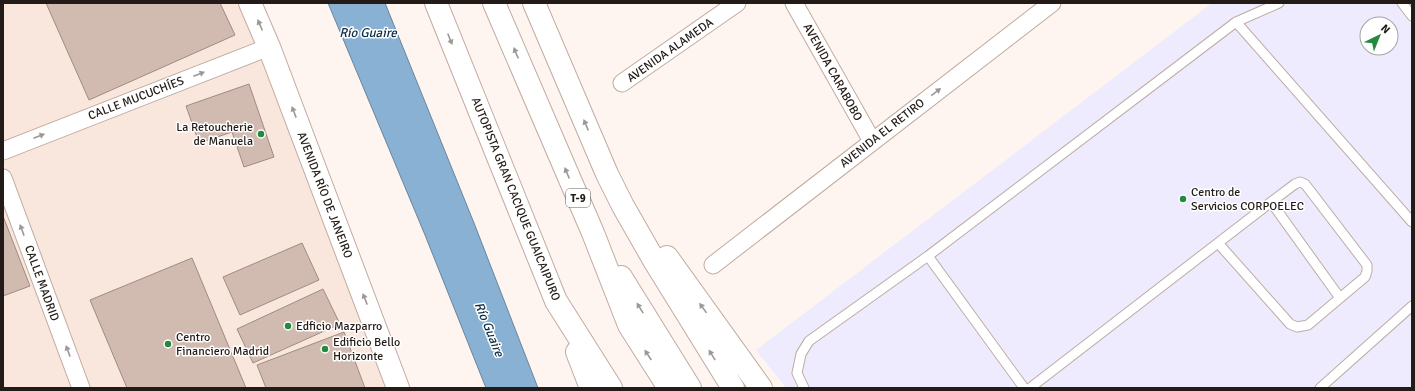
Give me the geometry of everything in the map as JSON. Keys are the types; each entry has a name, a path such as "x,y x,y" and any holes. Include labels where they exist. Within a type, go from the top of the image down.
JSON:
{"main road":[{"name":"AVENIDA RÍO DE JANEIRO","path":"250,3 269,47 398,388"},
{"name":"AUTOPISTA GRAN CACIQUE GUAICAIPURO","path":"436,3 556,301 611,388"},
{"name":"T-9","path":"494,3 593,234 629,325 669,388"},
{"path":"534,3 607,174 623,206 655,262 733,388"},
{"path":"607,174 761,388"},
{"path":"593,234 690,388"},
{"path":"556,301 591,388"}],"street":[{"name":"AVENIDA ALAMEDA","path":"622,83 737,3"},
{"name":"AVENIDA CARABOBO","path":"794,3 872,141"},
{"name":"AVENIDA EL RETIRO","path":"713,264 1052,3"},
{"name":"CALLE MUCUCHÍES","path":"3,151 269,47"},
{"name":"CALLE MADRID","path":"3,178 82,388"}],"lane":[{"path":"804,388 797,373 801,354 809,341 928,256 1236,22 1279,3"},
{"path":"1402,3 1412,16"},
{"path":"1236,22 1412,222"},
{"path":"1030,388 1271,202 1300,182 1305,184 1367,265 1367,272 1365,277 1308,325 1298,327 1290,324 1218,243"},
{"path":"1271,202 1340,298"},
{"path":"928,256 1024,388"},
{"path":"1320,388 1412,306"}],"shaded area":[{"path":"3,3 243,3 392,388 3,388"},
{"name":"Centro de Servicios CORPOELEC","path":"1212,3 1412,3 1412,388 786,388 756,350"}],"water":[{"name":"Río Guaire","path":"328,3 385,3 474,223 538,388 486,388 425,235"}],"building":[{"path":"46,3 220,3 235,35 89,100"},
{"path":"249,84 274,157 244,167 232,132 199,143 186,106"},
{"path":"3,216 30,286 3,296"},
{"path":"302,243 319,280 240,315 223,277"},
{"name":"Centro Financiero Madrid","path":"192,258 246,388 127,388 90,300"},
{"name":"Edficio Mazparro","path":"323,289 340,324 253,363 237,329"},
{"name":"Edificio Bello Horizonte","path":"344,332 365,388 266,388 257,365"}],"place":[{"name":"La Retoucherie de Manuela","path":"261,134"},
{"name":"Centro de Servicios CORPOELEC","path":"1183,199"},
{"name":"Edficio Mazparro","path":"288,326"},
{"name":"Centro Financiero Madrid","path":"168,344"},
{"name":"Edificio Bello Horizonte","path":"325,349"}]}
